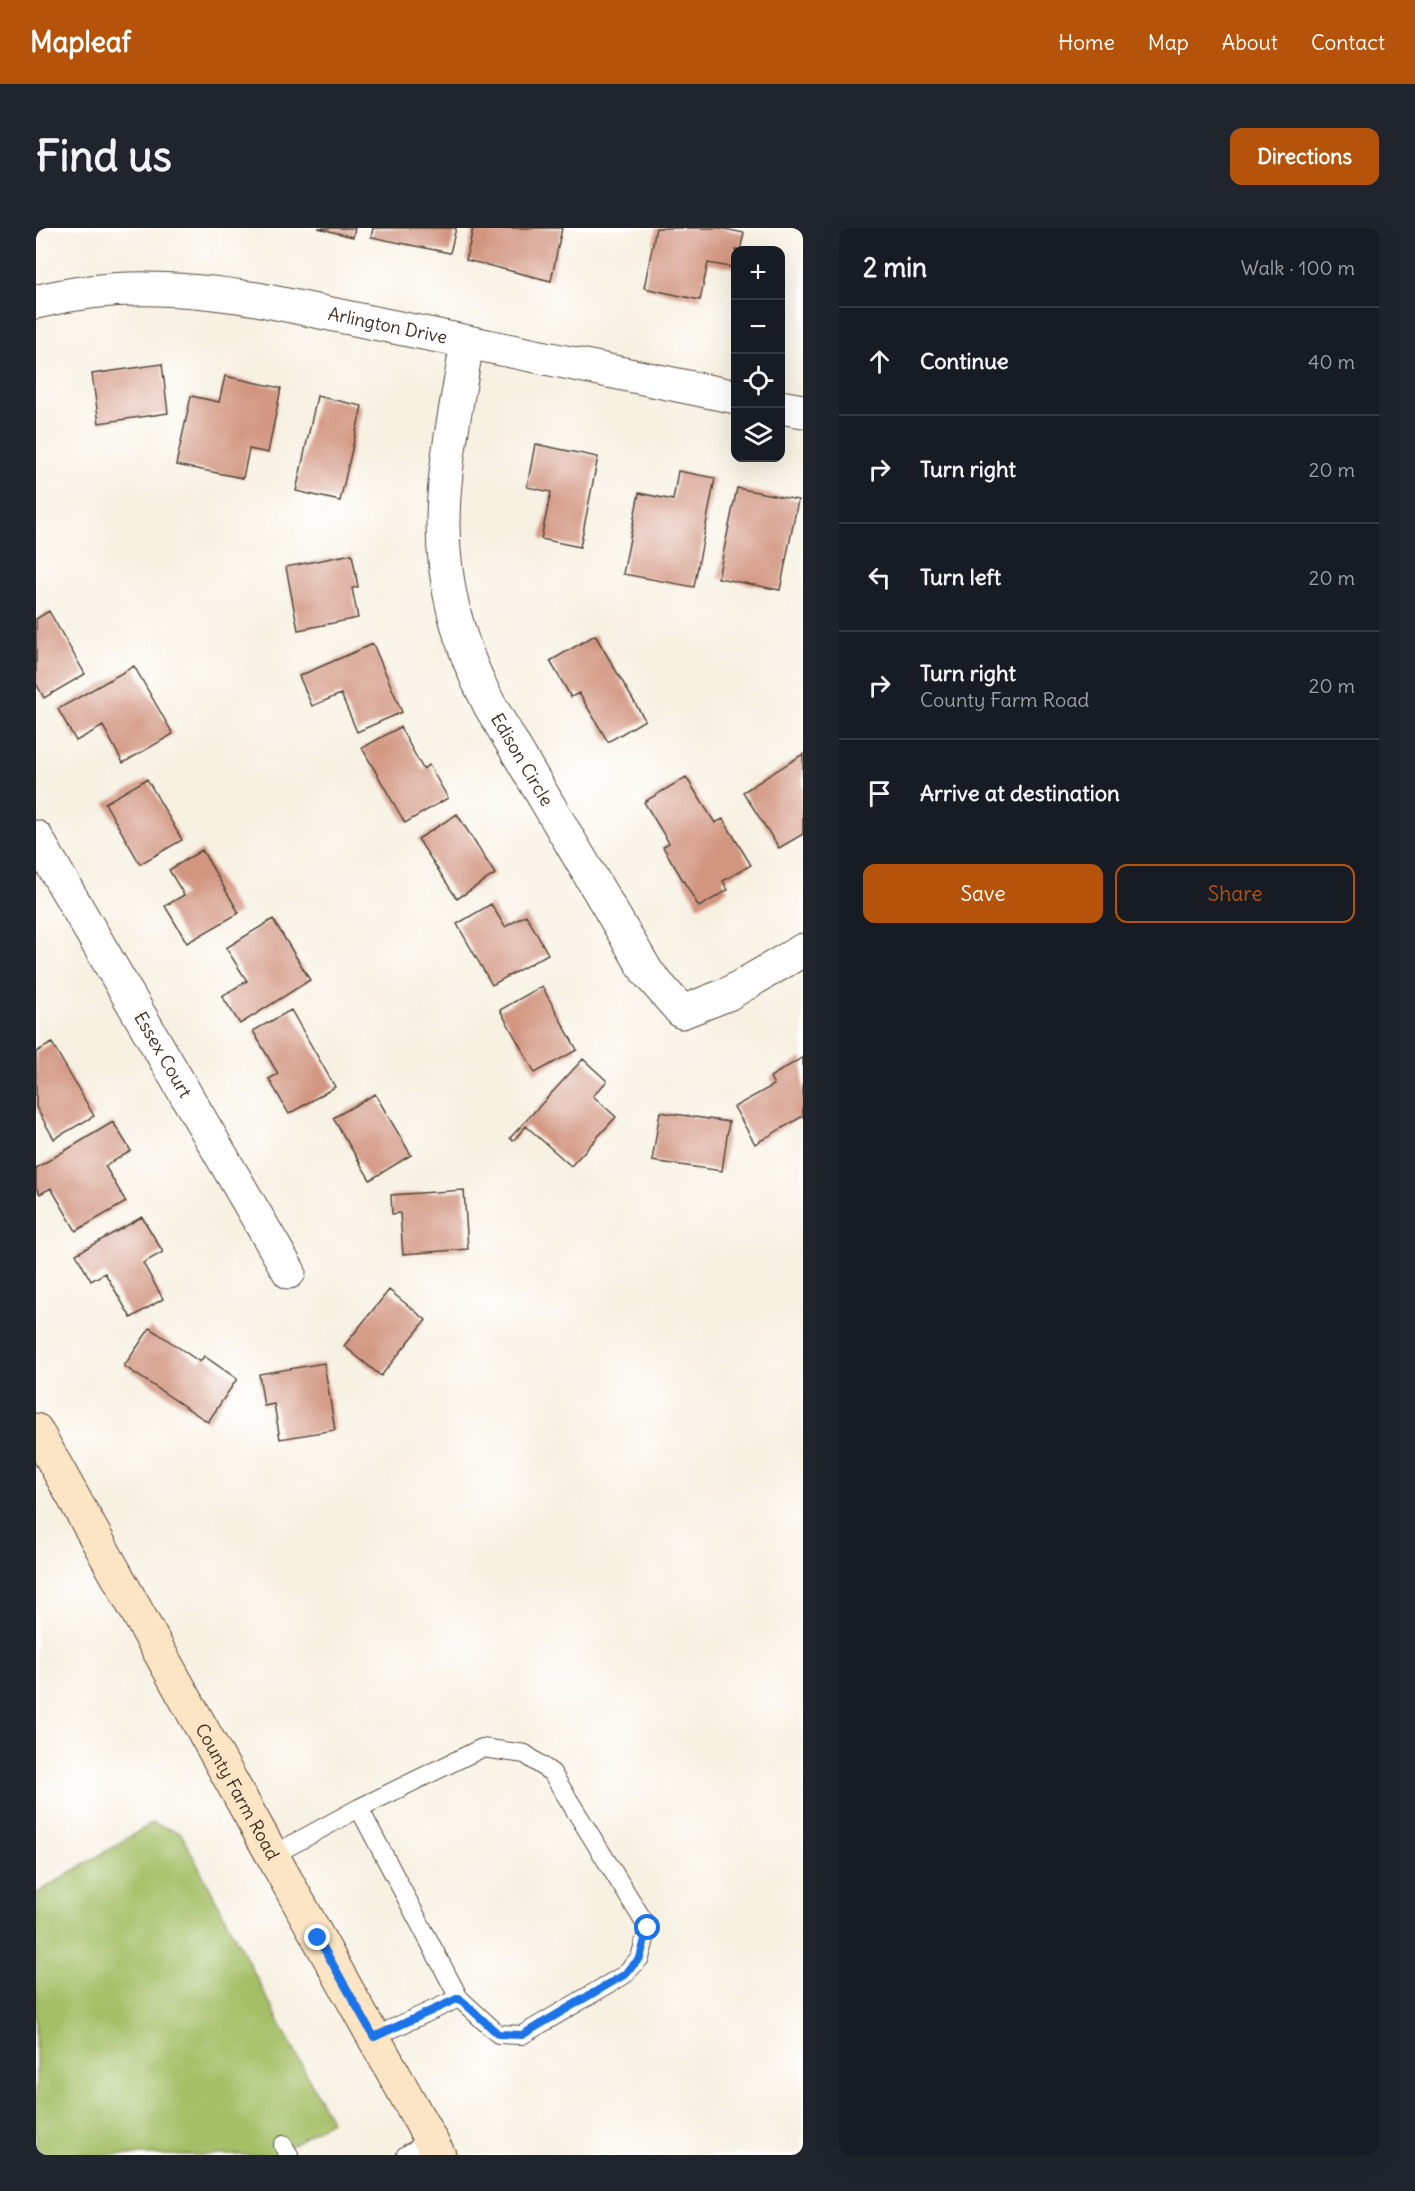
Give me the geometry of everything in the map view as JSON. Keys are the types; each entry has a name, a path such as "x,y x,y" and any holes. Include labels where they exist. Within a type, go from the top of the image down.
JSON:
{"main road":[{"name":"County Farm Road","path":"36,1430 374,2037 426,2150"}],"street":[{"name":"Arlington Drive","path":"36,302 106,289 143,287 198,290 257,299 731,396"},
{"name":"Edison Circle","path":"467,342 444,498 446,571 457,628 476,679 489,704 647,972 682,1012 728,994 803,950"},
{"path":"785,408 803,411"},
{"name":"Essex Court","path":"36,837 289,1272"}],"lane":[{"path":"273,1855 359,1808 482,1748 525,1754 552,1773 648,1928 640,1958 624,1975 522,2035 498,2034 459,1998 359,1808"},
{"path":"374,2037 459,1998"}],"green space":[{"path":"152,1823 181,1833 331,2121 275,2155 36,2155 36,1894"}],"building":[{"path":"318,228 355,228 353,237"},
{"path":"373,228 456,228 450,253 371,237"},
{"path":"473,228 562,228 551,281 466,260"},
{"path":"656,228 720,228 744,233 741,246 731,246 731,267 708,263 700,300 644,288"},
{"path":"162,364 168,413 99,423 92,374"},
{"path":"225,376 281,388 268,453 249,449 243,478 176,465 191,396 219,402"},
{"path":"317,396 362,406 340,501 296,491"},
{"path":"535,444 598,457 580,547 541,539 551,492 527,487"},
{"path":"678,471 715,478 694,587 623,574 639,493 673,500"},
{"path":"737,488 798,500 780,590 718,578"},
{"path":"352,554 358,587 352,588 358,618 298,630 286,567"},
{"path":"49,611 85,674 44,698 36,683 36,619"},
{"path":"595,635 645,720 608,742 579,693 571,697 550,661"},
{"path":"373,644 402,712 357,732 341,694 312,706 299,676"},
{"path":"134,666 173,734 123,763 103,726 76,741 58,709"},
{"path":"400,727 423,769 429,765 448,798 405,823 362,748"},
{"path":"803,754 803,834 779,848 743,792"},
{"path":"686,777 715,823 723,819 751,865 723,881 728,890 699,907 663,847 669,843 644,802"},
{"path":"147,779 182,840 140,864 105,803"},
{"path":"457,814 495,874 457,899 418,839"},
{"path":"202,850 239,913 187,943 165,906 184,895 169,870"},
{"path":"491,904 505,927 526,915 548,954 492,985 457,924"},
{"path":"273,919 310,980 240,1024 222,996 247,981 226,948"},
{"path":"542,986 577,1050 535,1073 500,1010"},
{"path":"291,1010 335,1087 289,1114 269,1079 278,1074 253,1031"},
{"path":"52,1043 94,1116 54,1139 36,1107 36,1052"},
{"path":"803,1057 803,1116 755,1144 734,1107 774,1085 770,1077"},
{"path":"583,1059 607,1081 593,1096 616,1117 571,1166 526,1126 513,1141 510,1138"},
{"path":"375,1094 411,1155 370,1180 333,1118"},
{"path":"660,1112 729,1122 722,1171 652,1161"},
{"path":"113,1122 131,1151 105,1166 126,1202 76,1231 51,1188 40,1194 36,1188 36,1168"},
{"path":"464,1190 468,1249 403,1254 400,1213 392,1214 391,1195"},
{"path":"142,1217 163,1252 143,1263 163,1299 131,1318 105,1273 91,1281 76,1254"},
{"path":"389,1290 426,1320 381,1376 344,1346"},
{"path":"150,1328 200,1362 204,1356 237,1379 208,1422 124,1366"},
{"path":"324,1363 335,1430 280,1439 274,1404 264,1406 259,1374"}],"route":[{"path":"318,1938 374,2037 459,1998 498,2034 522,2035 624,1975 640,1958 648,1928"}]}
